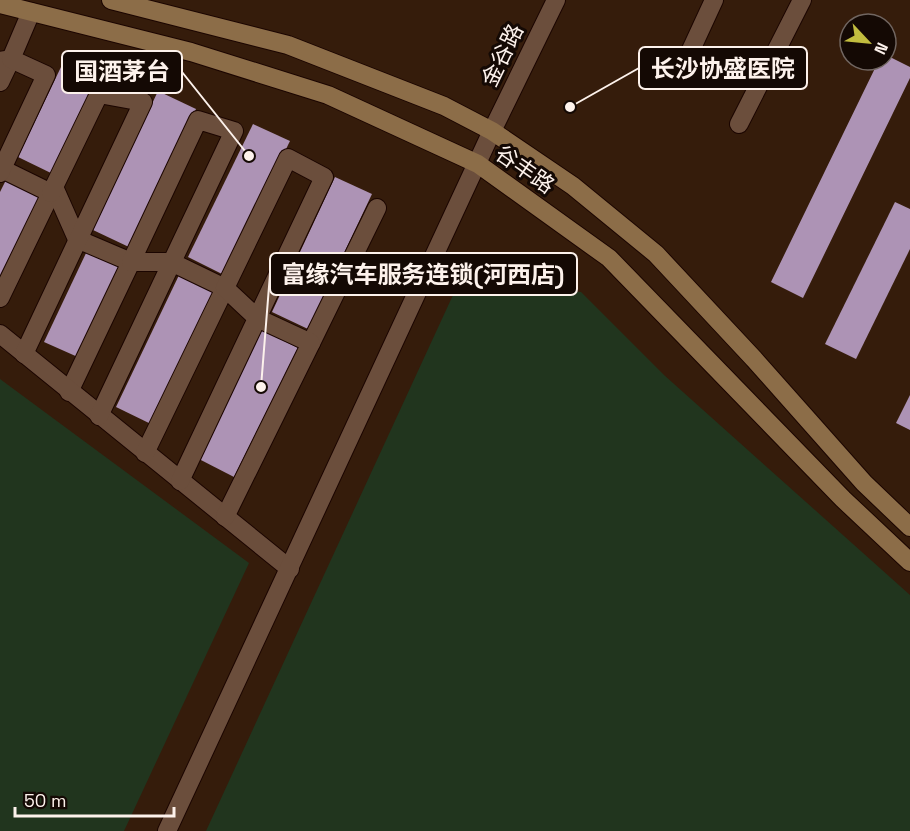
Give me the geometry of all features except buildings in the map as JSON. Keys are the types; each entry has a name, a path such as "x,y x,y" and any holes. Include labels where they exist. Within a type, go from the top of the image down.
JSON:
{"street":[{"name":"谷丰路","path":"111,0 288,45 444,106 492,131 573,186 656,254 754,359 864,483 910,527"},
{"name":"金谷路","path":"167,831 492,131 556,0"},
{"path":"678,78 714,0"},
{"path":"739,124 802,0"},
{"name":"谷丰路","path":"0,4 191,52 328,95 478,165 609,258 843,499 910,562"},
{"path":"0,82 5,60 31,12"},
{"path":"5,60 46,75 1,170 52,190 77,239 131,262 171,262 225,288 257,318 311,343"},
{"path":"0,298 99,94 143,102 24,354"},
{"path":"69,392 198,120 234,131 99,416"},
{"path":"145,453 288,158 324,177 180,481"},
{"path":"225,517 377,208"},
{"path":"0,334 69,392 290,568"}],"green space":[{"path":"459,282 581,292 664,375 910,595 910,831 206,831"},
{"path":"0,379 249,563 124,831 0,831"}],"place":[{"name":"长沙协盛医院","path":"570,107"},
{"name":"国酒茅台","path":"249,156"},
{"name":"富缘汽车服务连锁(河西店)","path":"261,387"}]}
